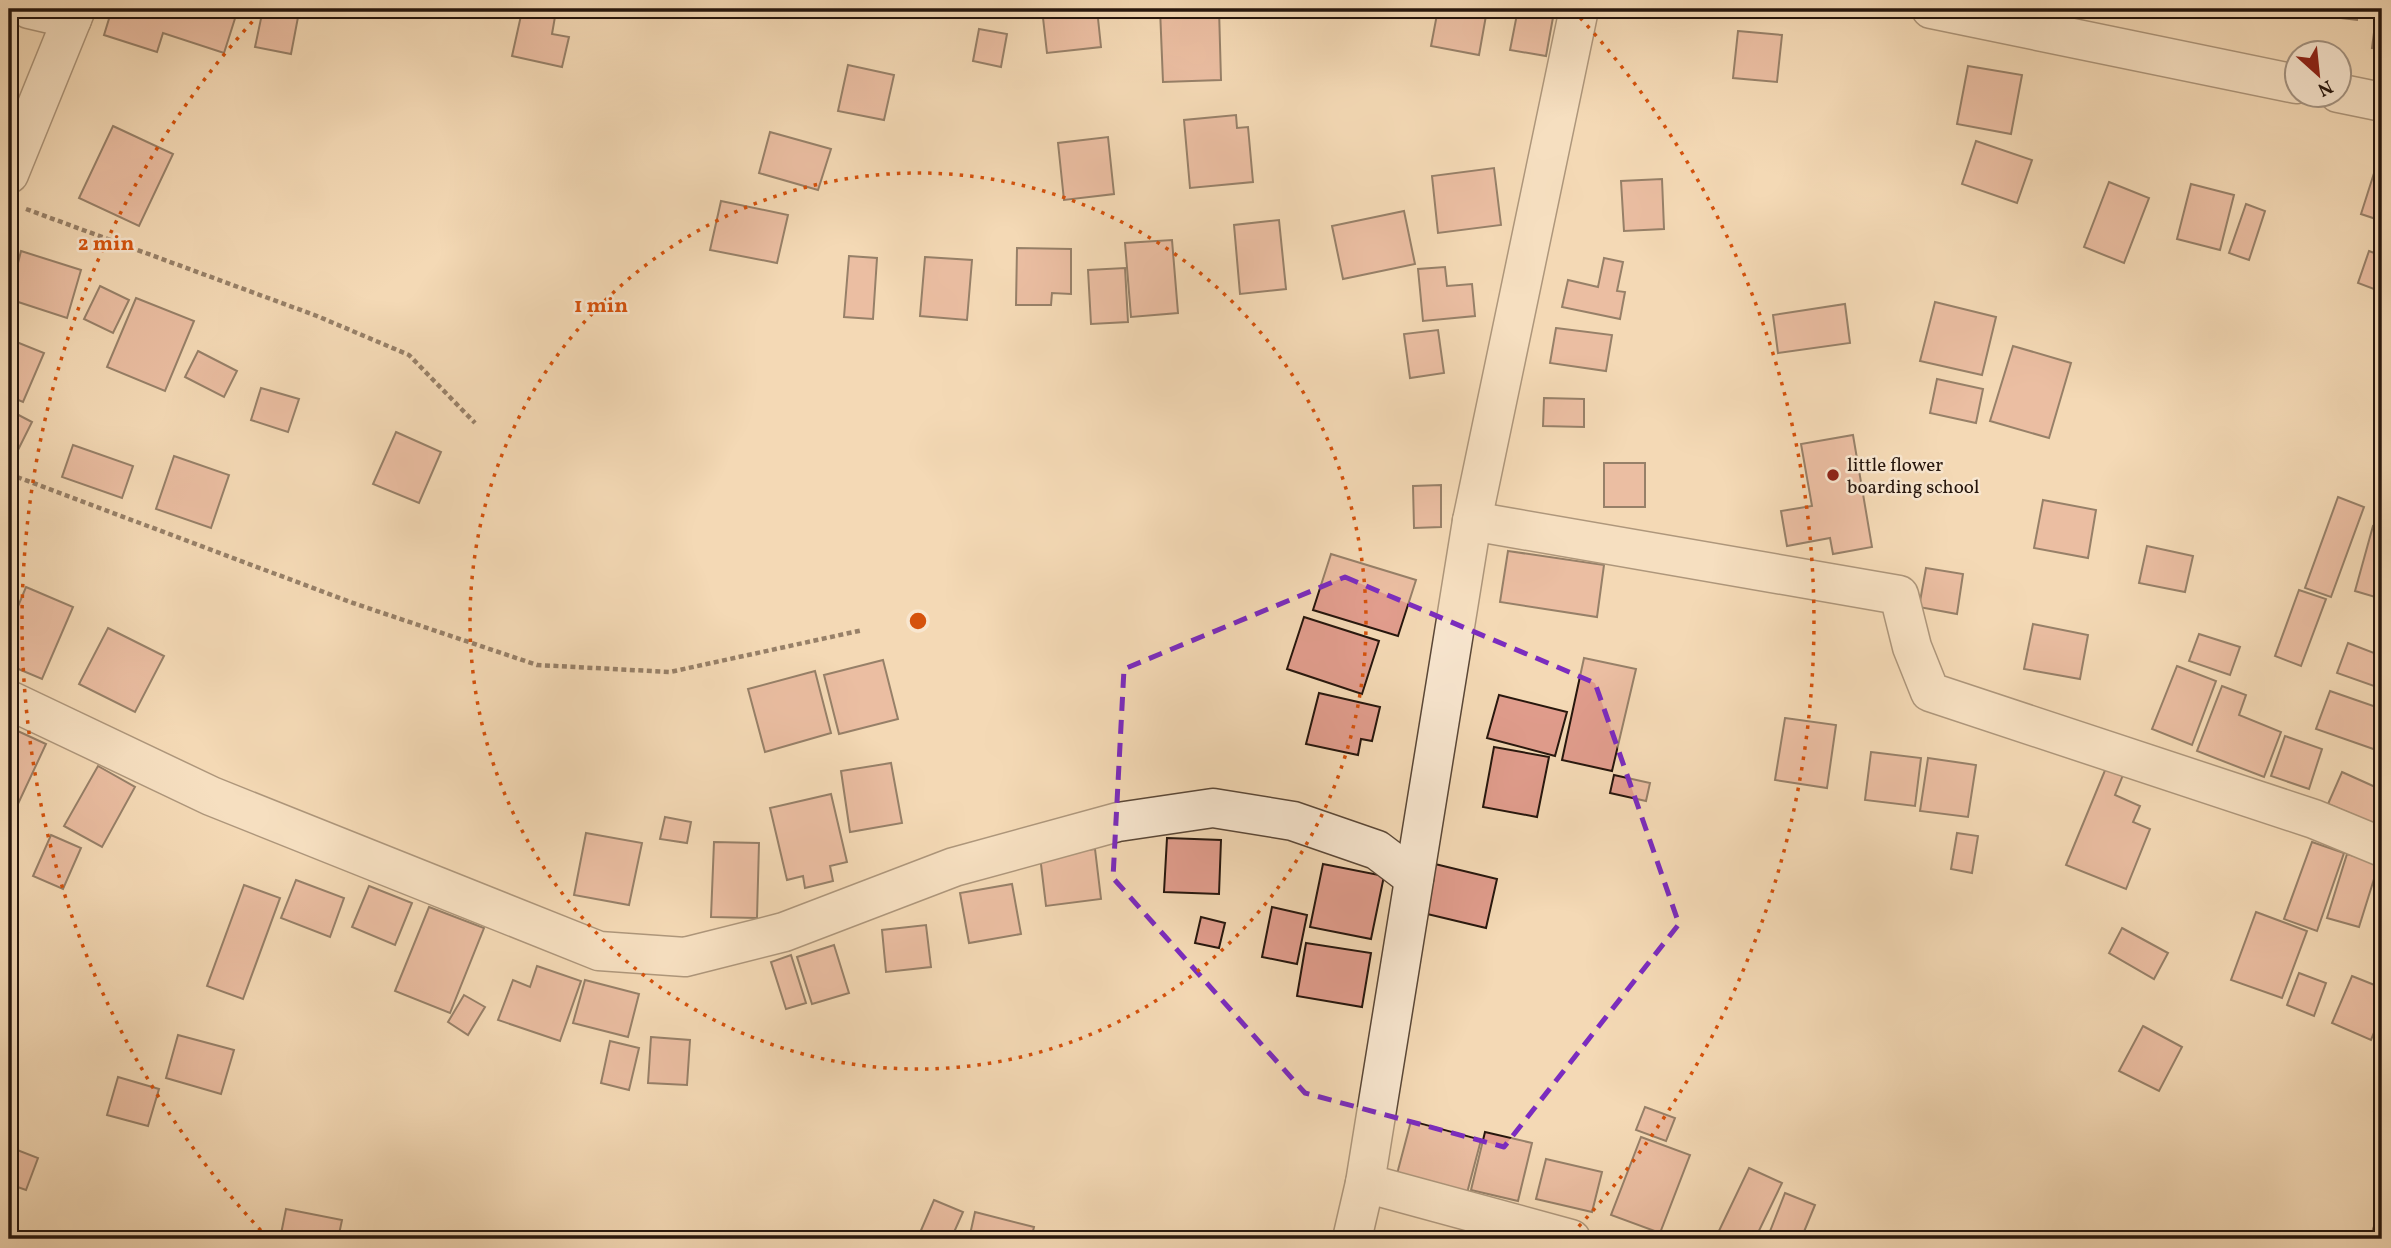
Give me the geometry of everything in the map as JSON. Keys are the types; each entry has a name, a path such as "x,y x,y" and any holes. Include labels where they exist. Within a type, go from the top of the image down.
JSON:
{"street":[{"path":"15,191 74,14 29,9"},
{"path":"1352,1239 1365,1183 1472,521 1579,9"},
{"path":"1931,9 2282,81"},
{"path":"2352,96 2382,102"},
{"path":"1472,521 1899,595 1912,647 1930,692 2314,819 2382,847"},
{"path":"9,700 211,796 599,951 685,957 784,932 954,867 1118,822 1213,808 1293,821 1377,850 1414,878"},
{"path":"1365,1183 1572,1239"}],"path":[{"path":"15,191 409,355 475,423"},
{"path":"9,474 353,603 537,665 670,672 863,630"}],"highlighted area":[{"path":"1345,577 1595,683 1679,924 1504,1147 1305,1093 1113,878 1124,669"}],"building":[{"path":"112,9 238,9 224,53 163,33 157,52 104,35"},
{"path":"263,9 299,12 291,54 255,47"},
{"path":"531,9 556,11 552,34 569,37 562,67 512,56 522,11 531,12"},
{"path":"1042,9 1097,9 1101,47 1047,53"},
{"path":"1160,9 1219,9 1221,80 1163,82"},
{"path":"1438,9 1487,10 1479,55 1431,46"},
{"path":"1518,9 1554,12 1546,56 1510,50"},
{"path":"2315,9 2358,9 2357,20 2314,15"},
{"path":"2377,9 2382,9 2382,49 2372,48"},
{"path":"979,29 1007,34 1001,67 973,61"},
{"path":"1738,31 1782,35 1777,82 1733,78"},
{"path":"848,65 894,75 884,120 838,111"},
{"path":"1968,66 2022,75 2011,134 1957,124"},
{"path":"1236,115 1237,128 1248,127 1253,182 1190,188 1184,120"},
{"path":"113,126 173,154 139,226 79,198"},
{"path":"770,132 831,149 818,190 759,173"},
{"path":"1108,137 1114,194 1064,200 1058,143"},
{"path":"1976,141 2032,160 2017,203 1962,184"},
{"path":"2382,148 2382,221 2361,214"},
{"path":"1494,168 1501,225 1438,233 1432,176"},
{"path":"1662,179 1664,229 1624,231 1621,181"},
{"path":"2109,182 2149,198 2124,263 2084,247"},
{"path":"2191,184 2234,195 2220,250 2177,239"},
{"path":"721,201 788,215 777,263 710,250"},
{"path":"2246,204 2265,211 2249,260 2229,253"},
{"path":"1404,211 1415,264 1343,279 1332,226"},
{"path":"1279,220 1286,289 1240,294 1234,225"},
{"path":"1172,240 1178,313 1131,317 1125,243"},
{"path":"1017,248 1071,249 1071,294 1052,293 1051,305 1016,305"},
{"path":"21,251 81,270 67,318 9,299"},
{"path":"2369,251 2382,256 2382,292 2358,283"},
{"path":"849,256 877,258 873,319 844,317"},
{"path":"925,257 972,260 967,320 920,316"},
{"path":"1604,258 1623,262 1617,291 1625,292 1620,319 1562,307 1568,280 1598,287"},
{"path":"1445,267 1447,286 1472,284 1475,316 1423,321 1418,269"},
{"path":"1125,268 1128,322 1091,324 1088,270"},
{"path":"100,286 129,300 113,333 84,319"},
{"path":"136,298 194,321 165,391 107,367"},
{"path":"1935,302 1996,317 1982,375 1920,361"},
{"path":"1845,304 1850,343 1778,353 1773,315"},
{"path":"1556,328 1612,335 1606,371 1550,363"},
{"path":"1438,330 1444,373 1410,378 1404,334"},
{"path":"9,339 44,353 23,402 9,396"},
{"path":"2013,346 2071,363 2049,438 1990,421"},
{"path":"198,351 237,371 224,397 185,377"},
{"path":"1937,379 1983,389 1976,423 1930,413"},
{"path":"261,388 299,399 288,432 251,420"},
{"path":"1544,398 1584,399 1584,427 1543,426"},
{"path":"9,410 32,422 10,466 9,466"},
{"path":"396,432 441,452 419,503 373,484"},
{"name":"little flower boarding school","path":"1853,435 1872,547 1833,554 1830,538 1787,546 1781,511 1812,506 1801,444"},
{"path":"73,445 133,466 122,498 62,477"},
{"path":"174,456 229,475 211,528 156,509"},
{"path":"1604,463 1645,463 1645,507 1604,507"},
{"path":"1441,485 1441,527 1414,528 1413,486"},
{"path":"2338,497 2364,507 2331,597 2305,588"},
{"path":"2043,500 2096,510 2088,558 2034,548"},
{"path":"2373,526 2382,528 2382,599 2355,591"},
{"path":"2147,546 2193,556 2185,592 2139,583"},
{"path":"1508,551 1604,565 1597,617 1500,602"},
{"path":"1331,554 1416,580 1398,636 1313,610"},
{"path":"1926,568 1963,574 1957,614 1919,607"},
{"path":"26,587 73,607 42,679 9,665 9,628"},
{"path":"2299,590 2326,599 2301,666 2275,656"},
{"path":"1304,617 1379,641 1362,694 1287,669"},
{"path":"2033,624 2088,635 2080,679 2024,669"},
{"path":"108,628 164,656 135,712 79,684"},
{"path":"2199,634 2240,647 2230,675 2189,661"},
{"path":"2348,643 2382,656 2374,686 2337,673"},
{"path":"1584,658 1636,669 1612,771 1562,760"},
{"path":"883,660 898,719 839,734 824,675"},
{"path":"2177,666 2216,681 2192,745 2152,729"},
{"path":"815,671 831,733 765,752 748,689"},
{"path":"2382,678 2382,697 2376,695"},
{"path":"2222,686 2246,695 2239,715 2281,732 2264,777 2197,751"},
{"path":"2330,691 2382,709 2382,752 2316,729"},
{"path":"1319,693 1380,707 1372,741 1361,739 1358,755 1306,744"},
{"path":"1499,695 1567,712 1555,756 1487,738"},
{"path":"1785,718 1836,725 1827,788 1775,780"},
{"path":"9,727 46,744 10,821 9,821"},
{"path":"2285,736 2322,749 2309,789 2271,776"},
{"path":"1494,747 1549,757 1537,817 1483,807"},
{"path":"1871,752 1921,758 1915,806 1865,800"},
{"path":"1928,758 1976,765 1968,817 1920,811"},
{"path":"891,763 902,823 850,832 841,771"},
{"path":"2108,763 2125,770 2115,795 2140,806 2133,822 2150,829 2126,889 2066,865"},
{"path":"98,766 135,787 102,847 64,826"},
{"path":"2342,772 2382,790 2382,827 2328,804"},
{"path":"1614,775 1650,783 1646,801 1610,793"},
{"path":"831,794 847,862 830,866 833,881 805,888 803,876 787,880 770,808"},
{"path":"665,817 691,822 687,843 660,839"},
{"path":"586,833 642,843 629,905 574,895"},
{"path":"1957,833 1978,836 1972,873 1951,869"},
{"path":"51,835 81,848 63,889 33,876"},
{"path":"1167,838 1221,840 1219,894 1164,892"},
{"path":"714,842 759,843 757,918 711,917"},
{"path":"2312,842 2344,853 2317,931 2284,919"},
{"path":"1095,849 1101,899 1046,906 1040,856"},
{"path":"2347,854 2379,863 2359,927 2327,918"},
{"path":"1323,864 1384,876 1371,939 1310,927"},
{"path":"1435,864 1497,879 1486,928 1423,913"},
{"path":"296,880 344,898 330,937 281,918"},
{"path":"1012,884 1021,934 969,943 960,893"},
{"path":"244,885 280,898 243,999 207,986"},
{"path":"369,886 412,903 395,945 352,927"},
{"path":"429,907 484,928 450,1013 395,991"},
{"path":"1272,907 1307,915 1297,964 1262,957"},
{"path":"2256,912 2307,931 2282,998 2231,980"},
{"path":"1201,917 1225,923 1219,948 1195,943"},
{"path":"926,925 931,967 886,972 882,930"},
{"path":"9,927 18,933 9,948"},
{"path":"2122,928 2168,953 2154,979 2109,953"},
{"path":"1306,943 1371,953 1362,1007 1297,996"},
{"path":"834,945 849,993 812,1004 797,957"},
{"path":"791,955 806,1003 786,1009 771,962"},
{"path":"537,966 581,981 560,1041 498,1020 513,980 530,987"},
{"path":"2299,973 2326,983 2314,1016 2287,1005"},
{"path":"2352,976 2382,988 2382,1013 2371,1040 2332,1023"},
{"path":"585,980 639,994 628,1037 573,1023"},
{"path":"464,995 485,1007 468,1035 448,1022"},
{"path":"2143,1026 2182,1047 2159,1091 2119,1071"},
{"path":"178,1035 234,1050 221,1094 166,1078"},
{"path":"651,1037 690,1040 687,1085 648,1083"},
{"path":"610,1041 639,1048 629,1090 601,1083"},
{"path":"118,1077 159,1089 148,1126 107,1115"},
{"path":"2382,1083 2382,1114 2374,1111"},
{"path":"1645,1107 1675,1118 1666,1141 1636,1130"},
{"path":"1411,1121 1481,1140 1467,1193 1397,1174"},
{"path":"1485,1132 1532,1143 1518,1201 1471,1190"},
{"path":"1641,1137 1690,1155 1660,1233 1611,1215"},
{"path":"12,1148 38,1158 26,1190 9,1184"},
{"path":"1546,1159 1602,1172 1592,1212 1536,1199"},
{"path":"1749,1168 1782,1183 1755,1239 1726,1239 1717,1235"},
{"path":"1785,1193 1815,1205 1801,1239 1767,1239"},
{"path":"934,1200 963,1212 951,1239 930,1239 919,1235"},
{"path":"2382,1203 2382,1232 2373,1229"},
{"path":"286,1209 342,1220 338,1239 280,1239"},
{"path":"975,1212 1034,1227 1031,1239 969,1239"}],"place":[{"name":"little flower boarding school","path":"1833,475"}]}
